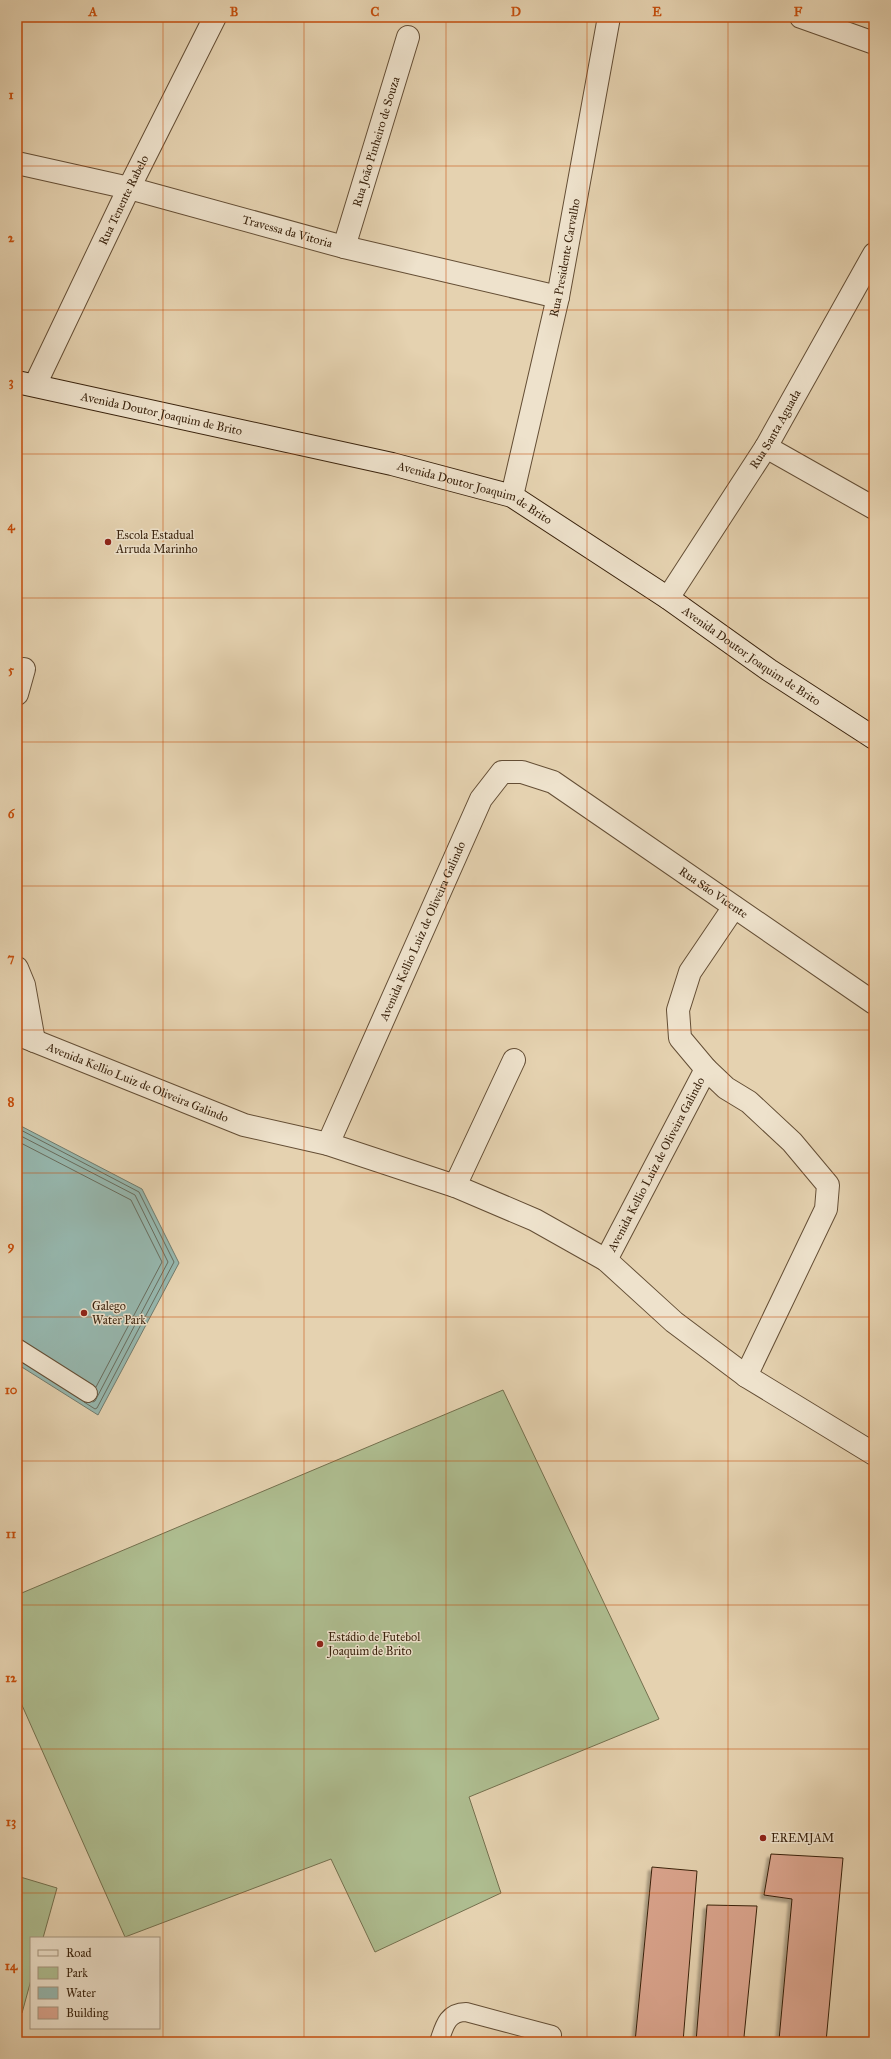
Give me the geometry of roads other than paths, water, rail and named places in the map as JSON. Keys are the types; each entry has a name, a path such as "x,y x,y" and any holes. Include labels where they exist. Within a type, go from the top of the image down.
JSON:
{"street":[{"name":"Rua Tenente Rabelo","path":"26,384 129,188 215,17"},
{"name":"Rua Presidente Carvalho","path":"512,496 558,297 610,17"},
{"path":"801,17 874,43"},
{"name":"Rua João Pinheiro de Souza","path":"344,247 408,37"},
{"name":"Travessa da Vitoria","path":"17,163 129,188 344,247 558,297"},
{"name":"Rua Santa Aguada","path":"668,598 766,447 874,254"},
{"name":"Avenida Doutor Joaquim de Brito","path":"26,384 392,464 512,496 668,598 770,670 874,738"},
{"path":"766,447 874,508"},
{"path":"17,694 24,669"},
{"name":"Avenida Kellio Luiz de Oliveira Galindo","path":"328,1144 481,799 502,772 522,772 554,782"},
{"name":"Rua São Vicente","path":"554,782 874,1004"},
{"name":"Avenida Kellio Luiz de Oliveira Galindo","path":"734,907 690,972 678,1010 680,1038 706,1069 726,1088 749,1102 792,1142 828,1185 826,1209 746,1376"},
{"path":"17,968 24,985 26,1037"},
{"name":"Avenida Kellio Luiz de Oliveira Galindo","path":"26,1037 244,1125 328,1144 455,1186 535,1220 606,1260 674,1322 746,1376 874,1454"},
{"path":"455,1186 514,1060"},
{"name":"Avenida Kellio Luiz de Oliveira Galindo","path":"606,1260 706,1069"}],"lane":[{"path":"17,1348 88,1393"},
{"path":"439,2042 448,2019 459,2012 466,2012 552,2035"}],"water":[{"name":"Galego Water Park","path":"17,1124 142,1189 179,1263 98,1415 17,1364"}],"place":[{"name":"Escola Estadual Arruda Marinho","path":"108,542"},
{"name":"Galego Water Park","path":"84,1313"},
{"name":"Estádio de Futebol Joaquim de Brito","path":"320,1644"},
{"name":"EREMJAM","path":"763,1838"}]}
